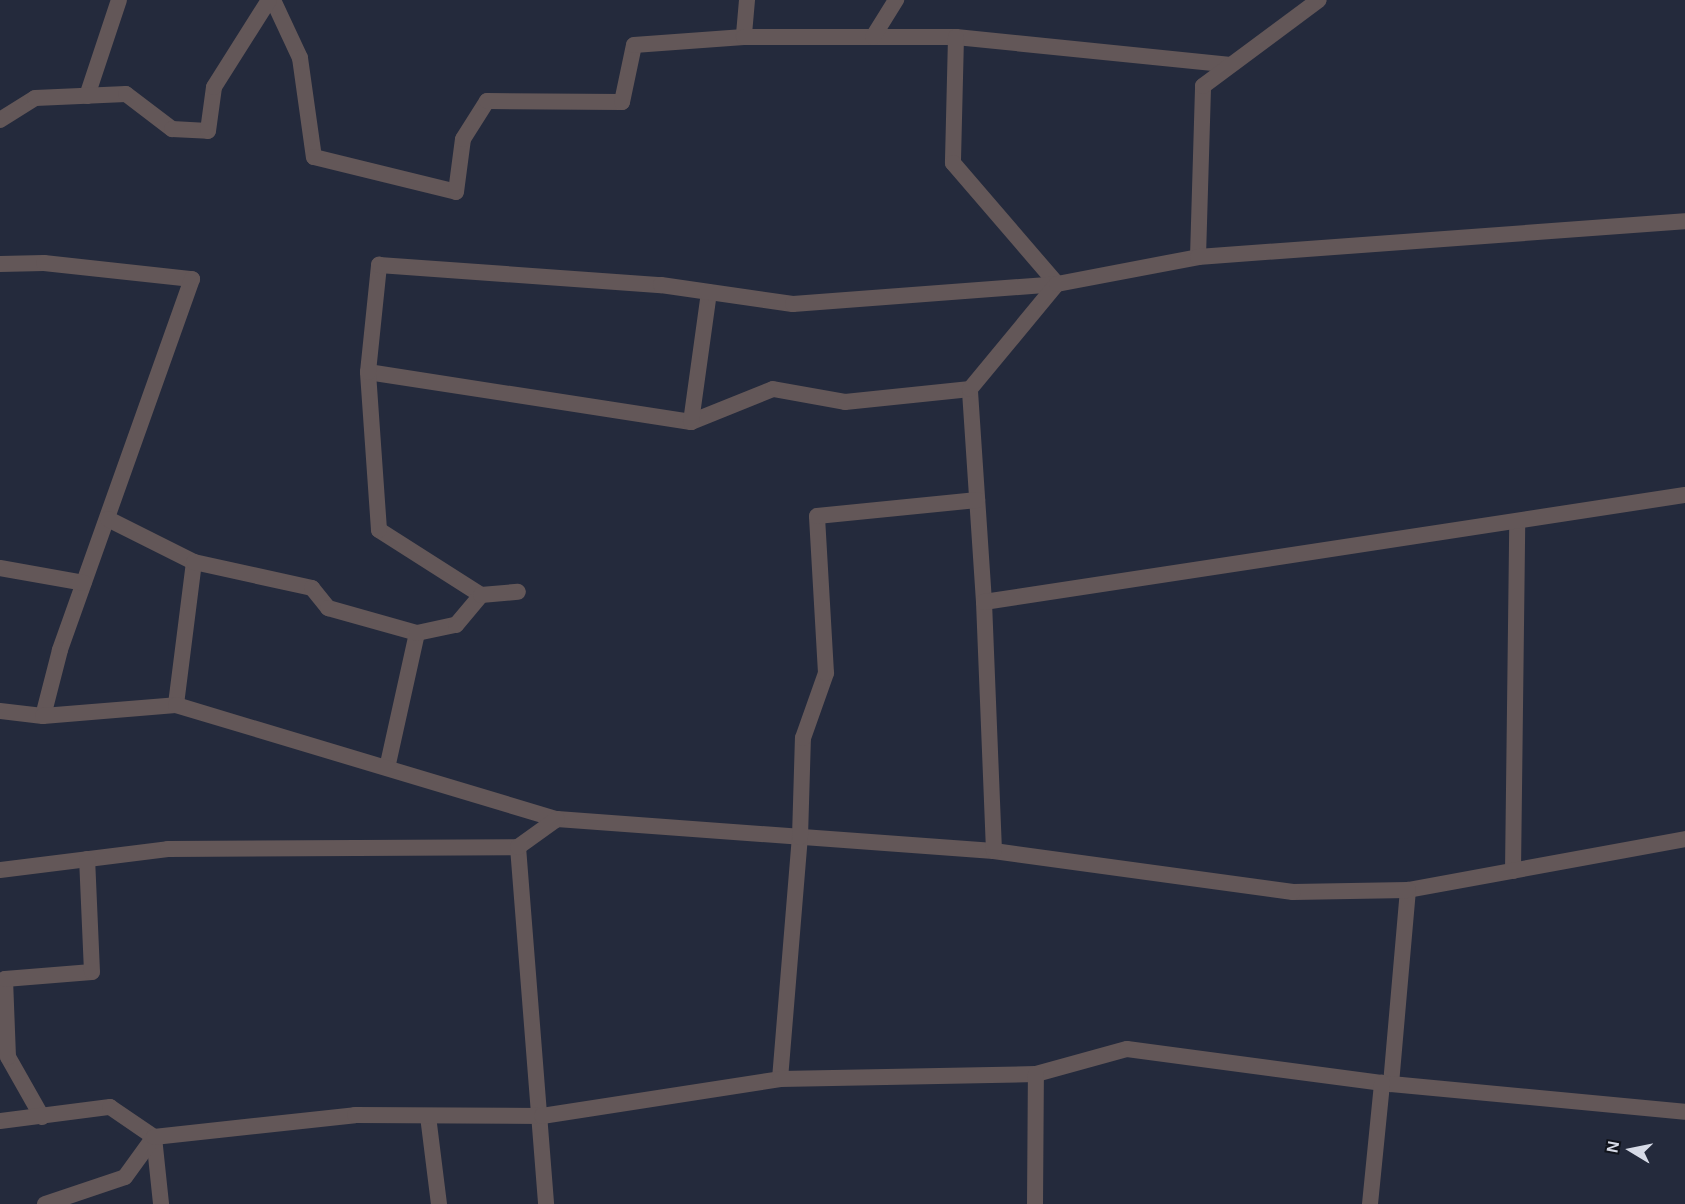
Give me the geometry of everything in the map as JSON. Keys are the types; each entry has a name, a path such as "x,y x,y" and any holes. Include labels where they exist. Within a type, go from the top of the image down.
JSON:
{"street":[{"path":"87,96 119,0"},
{"path":"0,120 35,98 126,94 172,129 208,131 214,87 271,0"},
{"path":"271,0 300,58 314,157 456,192 463,139 487,101 622,102 634,45 744,37 956,37 1231,65"},
{"path":"744,37 747,0"},
{"path":"873,37 896,0"},
{"path":"1198,257 1203,86 1319,0"},
{"path":"956,37 953,163 1057,284"},
{"path":"518,592 481,595 379,530 368,372 379,265 661,285 793,303 1057,284 1198,257 1685,221"},
{"path":"0,264 44,263 192,279 60,650 43,716"},
{"path":"994,852 984,602 970,389 1057,284"},
{"path":"691,422 709,292"},
{"path":"368,372 691,422 773,389 845,402 970,389"},
{"path":"984,602 1685,495"},
{"path":"780,1079 800,837 802,738 826,673 817,516 978,500"},
{"path":"108,519 194,562 312,588 328,608 417,633 456,625 481,595"},
{"path":"1513,871 1517,521"},
{"path":"176,705 194,562"},
{"path":"0,568 84,584"},
{"path":"387,768 417,633"},
{"path":"0,711 43,716 176,705 557,819 994,852 1293,892 1408,890 1685,839"},
{"path":"0,870 168,849 518,847 557,819"},
{"path":"518,847 542,1116 546,1204"},
{"path":"42,1117 8,1057 2,980 92,972 87,859"},
{"path":"1370,1204 1408,890"},
{"path":"0,1121 110,1107 154,1137 355,1115 542,1116 780,1079 1036,1074 1127,1048 1386,1084 1685,1112"},
{"path":"1035,1204 1036,1074"},
{"path":"428,1116 439,1204"},
{"path":"45,1204 125,1177 154,1137"},
{"path":"154,1137 160,1204"}]}
